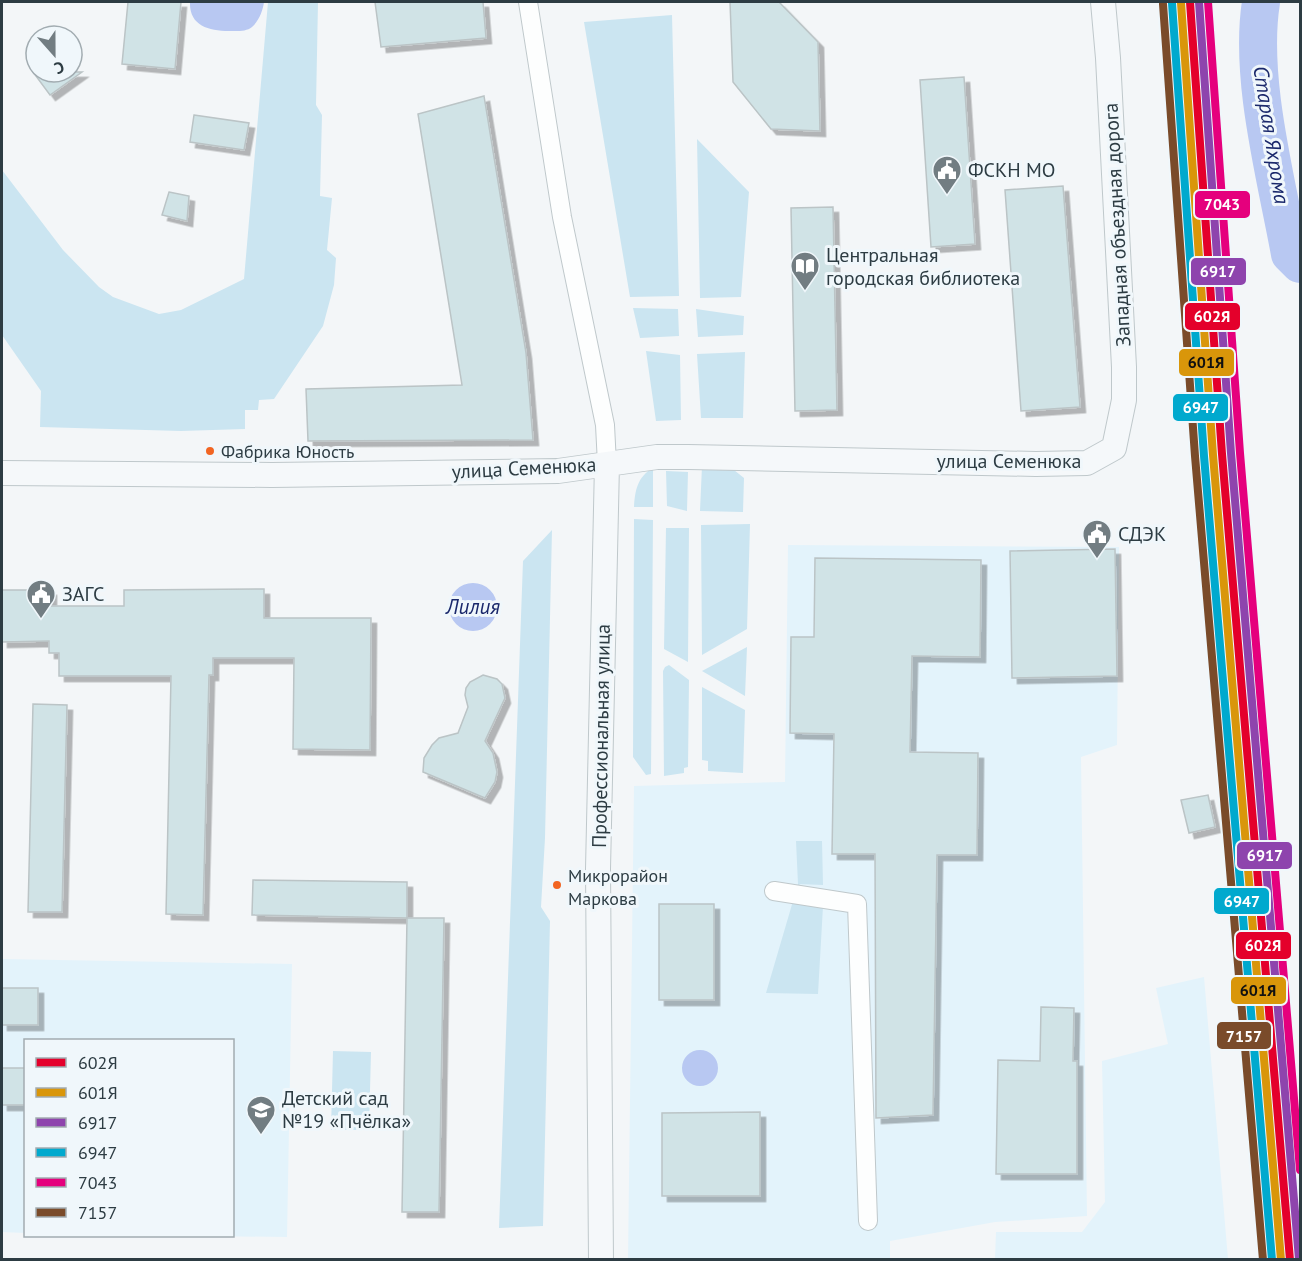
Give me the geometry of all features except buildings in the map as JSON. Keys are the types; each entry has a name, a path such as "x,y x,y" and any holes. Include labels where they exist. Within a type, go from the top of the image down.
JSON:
{"main road":[{"name":"Западная объездная дорога","path":"1103,2 1124,368 1124,400 1114,448"},
{"name":"улица Семенюка","path":"2,473 272,475 558,471 657,457 1087,463 1114,448"},
{"name":"Профессиональная улица","path":"601,1260 598,869 607,464"}],"street":[{"path":"528,2 562,217 605,425 607,464"},
{"path":"774,891 857,904 868,1221"}],"shaded area":[{"path":"268,2 318,2 316,105 322,115 320,196 332,198 327,250 336,258 334,285 323,326 274,399 259,400 258,410 245,410 245,429 181,431 40,427 41,391 2,335 2,170 63,250 99,287 113,297 159,314 181,310 244,279"},
{"path":"672,15 679,296 630,297 584,22"},
{"path":"697,139 749,192 741,297 700,298"},
{"path":"633,308 678,309 679,336 640,338"},
{"path":"696,309 744,316 743,335 698,337"},
{"path":"646,351 680,355 681,420 656,421"},
{"path":"745,352 743,418 701,418 697,354"},
{"path":"702,466 729,466 744,478 743,512 700,511"},
{"path":"653,468 653,507 634,507 640,480"},
{"path":"666,471 688,472 687,511 667,506"},
{"path":"634,519 653,520 651,774 646,775 633,757"},
{"path":"750,524 747,629 702,655 701,525"},
{"path":"666,528 689,528 688,662 664,649"},
{"path":"552,530 545,838 541,907 550,921 543,1226 499,1228 523,561"},
{"path":"788,545 1119,547 1117,745 1081,757 1087,1216 995,1222 890,1241 890,1259 628,1260 634,786 785,782"},
{"path":"747,647 745,696 702,671"},
{"path":"669,665 689,680 688,767 684,768 684,773 664,776 663,671"},
{"path":"702,687 745,710 743,773 708,771 708,761 702,760"},
{"path":"796,841 822,841 823,885 799,884 823,906 818,994 766,993 798,884"},
{"name":"Детский сад №19 «Пчёлка»","path":"2,959 292,964 287,1237 234,1236 234,1039 24,1039 24,1233 2,1232"},
{"path":"1204,977 1228,1259 995,1259 996,1232 1082,1232 1105,1202 1102,1061 1168,1044 1156,988"},
{"path":"333,1051 371,1052 369,1130 331,1130"}],"water":[{"path":"190,2 264,2 257,22 250,29 221,31 207,28 196,21"},
{"name":"Лилия","path":"473,583 490,590 497,607 490,624 473,631 456,624 449,607 456,590"},
{"path":"700,1050 712,1056 718,1068 712,1080 700,1086 688,1080 682,1068 688,1056"}],"waterway":[{"name":"Старая Яхрома","path":"1261,2 1258,31 1261,95 1290,254 1300,264"}],"transit line":[{"name":"602Я","path":"1190,2 1222,454 1290,1260"},
{"name":"6917","path":"1199,2 1231,453 1299,1259"},
{"name":"7043","path":"1208,2 1240,453 1300,1170"},
{"name":"6947","path":"1172,3 1204,456 1272,1260"},
{"name":"601Я","path":"1181,3 1213,455 1281,1260"},
{"name":"7157","path":"1163,4 1195,456 1263,1260"}],"place":[{"name":"ФСКН МО","path":"947,196"},
{"name":"Центральная городская библиотека","path":"805,292"},
{"name":"Фабрика Юность","path":"210,451"},
{"name":"СДЭК","path":"1097,560"},
{"name":"ЗАГС","path":"41,620"},
{"name":"Микрорайон Маркова","path":"557,885"},
{"name":"Детский сад №19 «Пчёлка»","path":"261,1136"}]}
